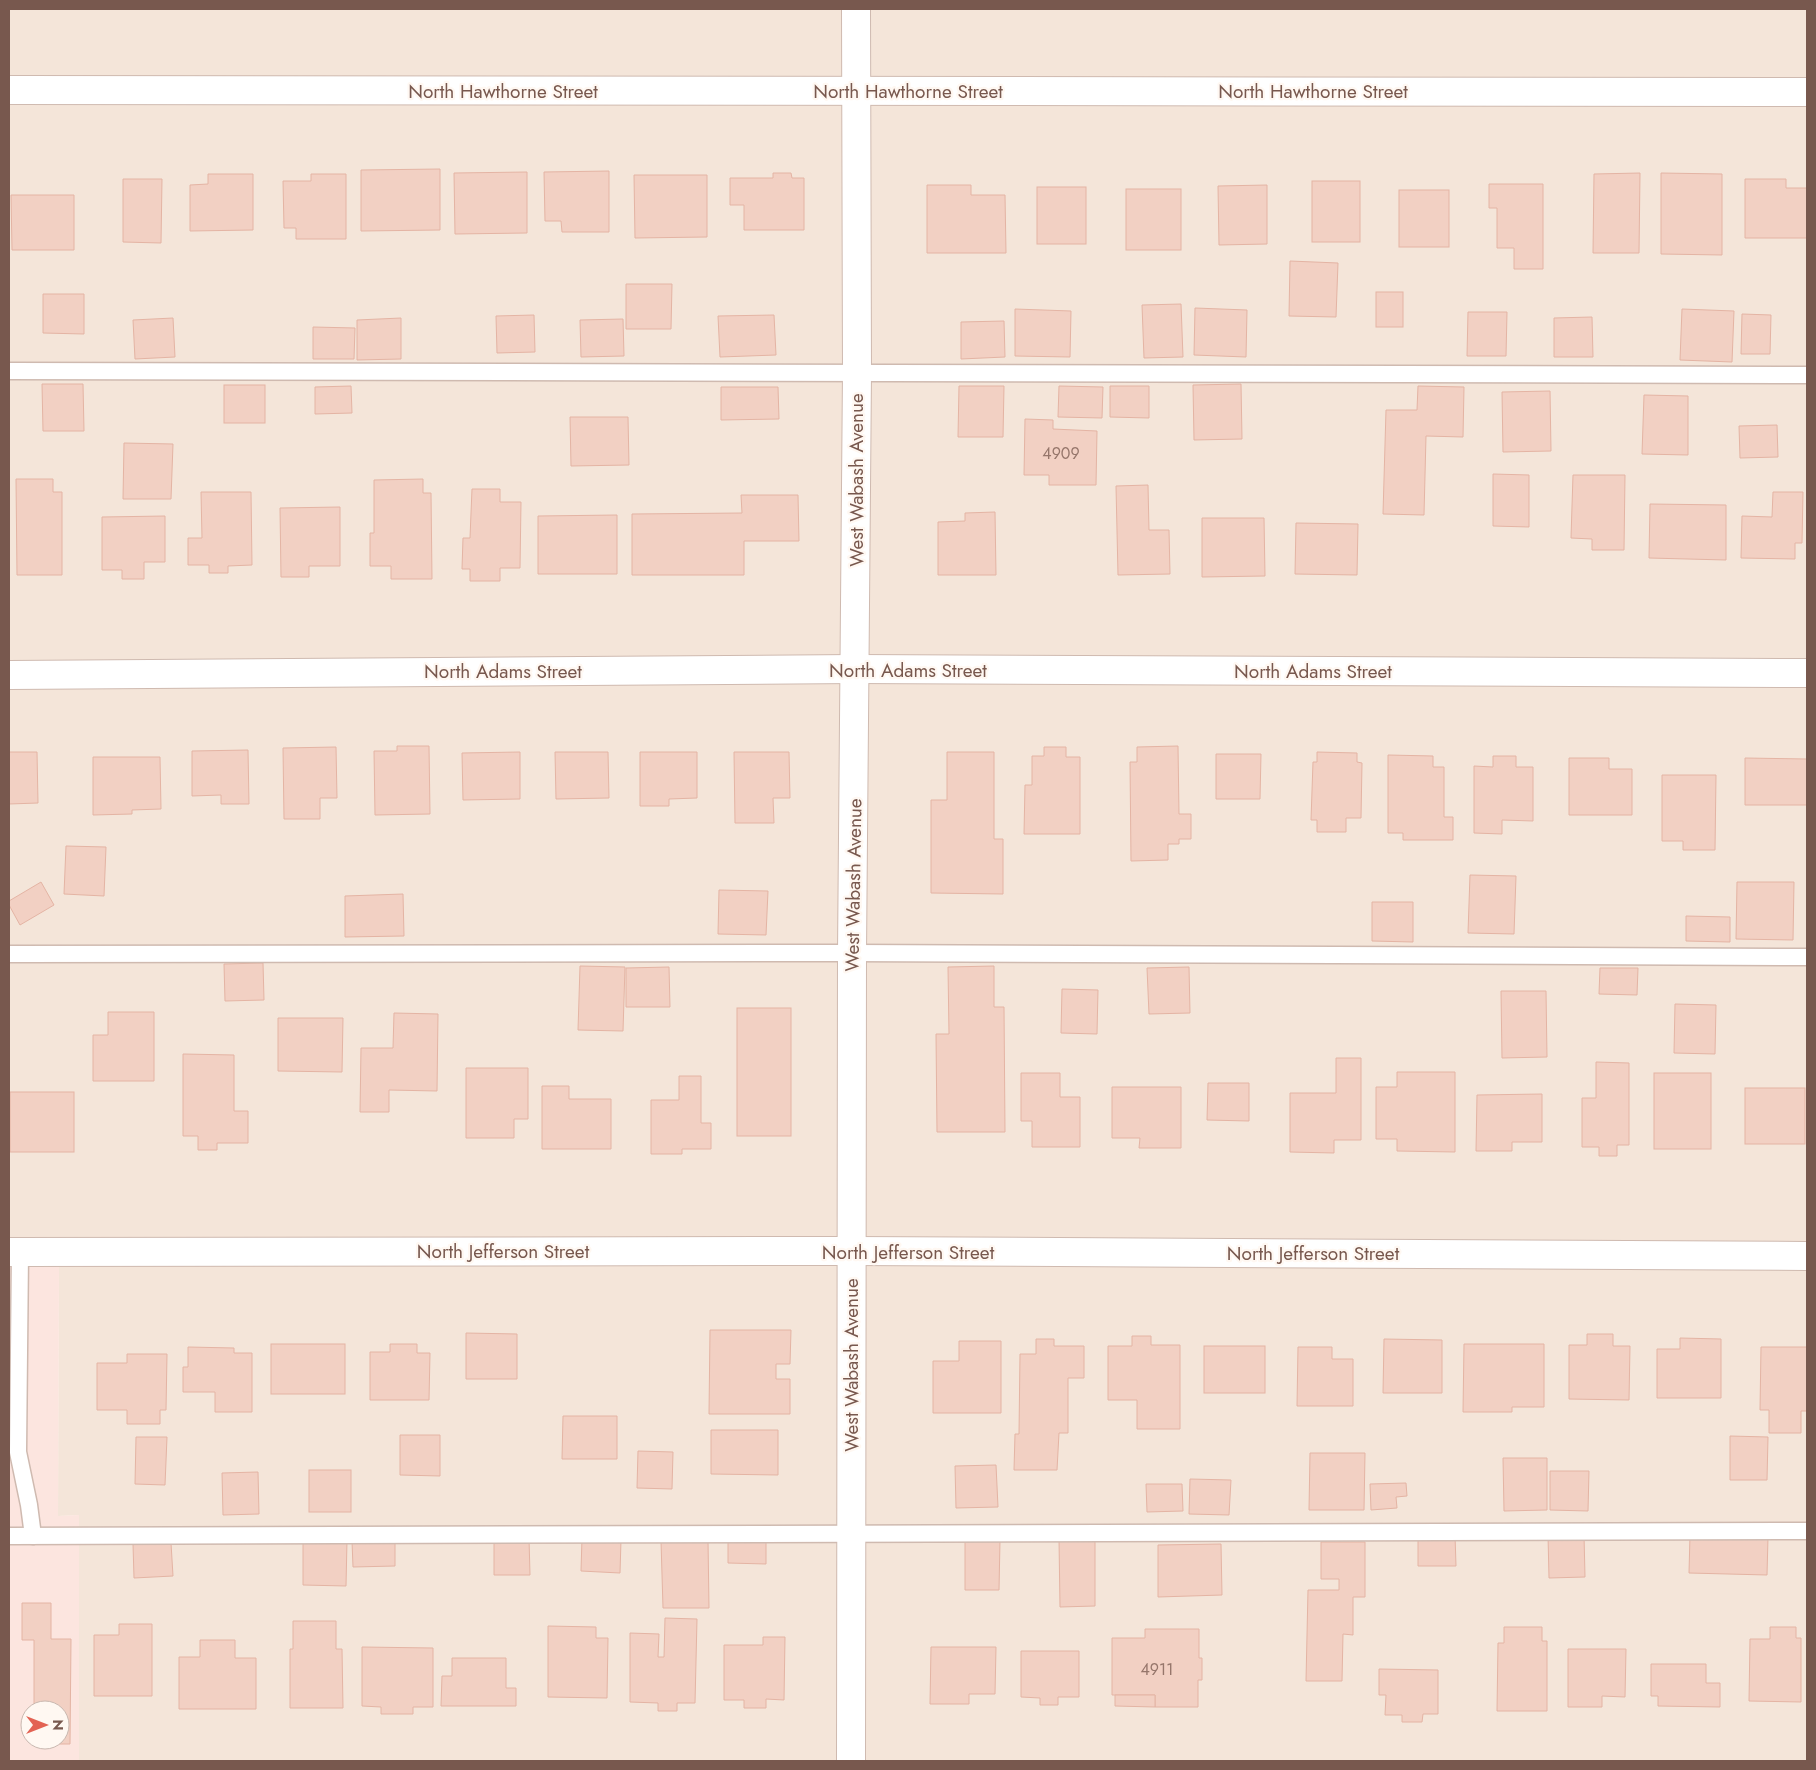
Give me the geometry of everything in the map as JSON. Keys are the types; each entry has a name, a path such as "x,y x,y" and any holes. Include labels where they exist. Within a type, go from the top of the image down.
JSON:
{"street":[{"name":"West Wabash Avenue","path":"851,1761 852,953 857,372 856,9"},
{"name":"North Hawthorne Street","path":"9,90 1807,92"},
{"name":"North Adams Street","path":"9,675 855,669 1807,674"},
{"name":"North Jefferson Street","path":"14,1252 851,1251 1807,1256"}],"lane":[{"path":"9,371 1807,375"},
{"path":"9,954 852,953 1807,957"},
{"path":"14,1252 18,1452 29,1505 33,1536"},
{"path":"9,1536 1807,1531"}],"shaded area":[{"path":"9,9 1807,9 1807,1761 79,1761 79,1515 58,1516 59,1267 9,1267"},
{"path":"9,1267 59,1267 58,1516 79,1515 79,1761 9,1761"}],"building":[{"path":"440,169 440,230 361,231 361,170"},
{"path":"609,171 609,232 562,232 561,221 545,221 544,172"},
{"path":"527,172 527,233 455,234 454,173"},
{"path":"773,173 791,173 792,178 804,178 804,230 744,230 744,205 730,205 730,178 773,178"},
{"path":"1640,173 1639,253 1593,253 1594,174"},
{"path":"1661,173 1722,174 1722,255 1661,254"},
{"path":"208,174 253,174 253,230 190,231 190,185 208,184"},
{"path":"311,174 346,174 346,239 296,239 296,228 284,228 283,181 311,181"},
{"path":"634,175 707,175 707,237 635,238"},
{"path":"123,179 162,179 161,243 123,242"},
{"path":"1745,179 1786,179 1786,188 1807,188 1807,238 1745,238"},
{"path":"1312,181 1360,181 1360,242 1312,242"},
{"path":"1489,184 1543,184 1543,269 1514,269 1514,248 1497,248 1497,208 1489,208"},
{"path":"927,185 971,185 971,195 1005,195 1006,253 927,253"},
{"path":"1267,185 1267,244 1219,245 1218,186"},
{"path":"1037,187 1086,187 1086,244 1037,244"},
{"path":"1126,189 1181,189 1181,250 1126,250"},
{"path":"1399,190 1449,190 1449,247 1399,247"},
{"path":"11,195 74,195 74,250 12,250"},
{"path":"1290,261 1338,263 1336,317 1289,316"},
{"path":"626,284 672,284 671,329 626,329"},
{"path":"1376,292 1403,292 1403,327 1376,327"},
{"path":"43,294 84,294 84,334 43,333"},
{"path":"1181,304 1183,357 1144,358 1142,305"},
{"path":"1195,308 1247,310 1246,357 1194,355"},
{"path":"1015,309 1071,311 1070,357 1015,356"},
{"path":"1682,309 1734,311 1732,362 1680,360"},
{"path":"1468,312 1507,312 1506,356 1467,356"},
{"path":"1742,314 1771,315 1770,354 1741,354"},
{"path":"534,315 535,352 497,353 496,316"},
{"path":"774,315 776,355 720,357 718,316"},
{"path":"1592,317 1593,357 1554,357 1554,318"},
{"path":"173,318 175,357 135,359 133,320"},
{"path":"401,318 401,359 357,360 357,320"},
{"path":"623,319 624,356 581,357 580,320"},
{"path":"1004,321 1005,357 961,359 961,322"},
{"path":"313,327 355,328 354,359 313,359"},
{"path":"42,384 83,384 84,431 43,431"},
{"path":"1241,384 1242,439 1194,440 1193,385"},
{"path":"224,385 265,385 265,423 224,423"},
{"path":"351,386 352,413 315,414 315,387"},
{"path":"959,386 1004,386 1003,437 958,437"},
{"path":"1059,386 1103,387 1102,418 1058,417"},
{"path":"1110,386 1149,386 1149,418 1110,417"},
{"path":"1418,386 1464,387 1463,437 1426,436 1424,515 1383,514 1386,410 1417,410"},
{"path":"721,387 778,387 779,419 721,420"},
{"path":"1550,391 1551,451 1503,452 1502,392"},
{"path":"1644,395 1688,396 1688,455 1642,454"},
{"path":"570,417 628,417 629,465 571,466"},
{"path":"1025,419 1053,420 1053,429 1097,431 1096,485 1049,485 1049,475 1024,475"},
{"path":"1777,425 1778,457 1740,458 1739,426"},
{"path":"124,443 173,444 171,499 123,499"},
{"path":"1493,474 1529,475 1529,527 1493,526"},
{"path":"1573,475 1625,475 1624,550 1592,550 1592,539 1571,538"},
{"path":"16,479 53,479 53,492 62,492 62,575 17,575"},
{"path":"423,479 423,493 431,493 432,579 391,579 391,566 370,566 370,533 374,533 374,480"},
{"path":"1148,485 1149,530 1169,530 1170,574 1118,575 1116,486"},
{"path":"472,489 500,489 500,502 521,502 520,568 500,568 500,581 470,581 470,569 462,569 463,538 470,538"},
{"path":"201,492 251,492 252,565 228,566 228,573 209,573 209,565 188,565 188,538 202,538"},
{"path":"1773,492 1803,492 1802,543 1795,543 1795,559 1741,558 1742,516 1772,517"},
{"path":"741,495 798,495 799,541 744,541 744,575 632,575 632,514 742,513"},
{"path":"1650,504 1726,505 1726,560 1649,558"},
{"path":"340,507 340,566 309,566 309,577 281,577 280,508"},
{"path":"995,512 996,575 938,575 938,522 965,521 965,513"},
{"path":"617,515 617,574 538,574 538,516"},
{"path":"165,516 165,562 144,562 144,579 122,579 122,570 102,570 102,517"},
{"path":"1202,518 1264,518 1265,576 1202,577"},
{"path":"1296,523 1358,524 1357,575 1295,574"},
{"path":"397,746 429,746 430,814 375,815 374,751 397,751"},
{"path":"1178,746 1179,814 1191,814 1191,839 1179,839 1179,844 1168,844 1168,860 1131,861 1130,762 1137,762 1137,747"},
{"path":"336,747 337,798 320,798 320,819 284,819 283,748"},
{"path":"1044,747 1066,747 1066,757 1080,757 1080,834 1024,834 1025,785 1032,785 1032,756 1044,756"},
{"path":"248,750 249,804 221,804 221,795 192,796 192,751"},
{"path":"9,752 37,752 38,803 9,804"},
{"path":"520,752 520,799 463,800 462,753"},
{"path":"555,752 608,752 609,798 556,799"},
{"path":"640,752 697,752 697,798 669,799 669,806 640,806"},
{"path":"734,752 789,752 790,798 773,798 774,823 735,823"},
{"path":"947,752 994,752 994,839 1003,839 1003,894 931,893 931,800 947,800"},
{"path":"1317,752 1357,753 1357,762 1362,763 1361,818 1346,818 1346,832 1317,832 1317,820 1311,820 1313,762 1317,762"},
{"path":"1216,754 1261,754 1260,799 1216,799"},
{"path":"1388,755 1433,756 1433,767 1444,767 1444,817 1453,817 1453,840 1403,840 1403,833 1388,833"},
{"path":"1493,756 1516,756 1516,767 1533,767 1533,821 1502,820 1502,834 1474,833 1474,766 1493,767"},
{"path":"93,757 160,757 161,809 132,810 132,814 93,815"},
{"path":"1569,758 1609,758 1609,769 1632,769 1632,815 1569,815"},
{"path":"1745,758 1807,759 1807,805 1745,805"},
{"path":"1662,775 1716,775 1715,850 1683,850 1683,841 1662,841"},
{"path":"66,846 106,847 104,896 64,894"},
{"path":"1470,875 1516,876 1514,934 1468,933"},
{"path":"41,882 54,905 20,925 9,905 9,901"},
{"path":"1737,882 1794,882 1793,940 1736,939"},
{"path":"719,890 768,891 766,935 718,934"},
{"path":"403,894 404,936 345,937 345,896"},
{"path":"1372,902 1413,902 1413,942 1372,941"},
{"path":"1686,916 1730,917 1730,942 1686,941"},
{"path":"263,963 264,1000 225,1001 224,964"},
{"path":"580,966 625,967 623,1031 578,1030"},
{"path":"994,966 994,1007 1004,1007 1005,1132 937,1132 936,1034 949,1034 948,967"},
{"path":"669,967 670,1007 626,1007 626,968"},
{"path":"1189,967 1190,1013 1149,1014 1147,968"},
{"path":"1600,968 1638,968 1637,995 1599,994"},
{"path":"1062,989 1098,990 1097,1034 1061,1033"},
{"path":"1501,991 1546,991 1547,1057 1502,1058"},
{"path":"1675,1004 1716,1005 1715,1054 1674,1053"},
{"path":"737,1008 791,1008 791,1136 737,1136"},
{"path":"108,1012 154,1012 154,1081 93,1081 93,1035 108,1035"},
{"path":"394,1013 438,1014 437,1091 389,1090 389,1112 360,1112 361,1048 393,1048"},
{"path":"278,1018 343,1018 342,1072 278,1071"},
{"path":"183,1054 234,1055 234,1111 248,1111 248,1143 217,1143 217,1150 198,1150 198,1136 183,1136"},
{"path":"1336,1058 1361,1058 1361,1140 1334,1140 1334,1153 1290,1152 1290,1093 1336,1093"},
{"path":"1596,1062 1629,1063 1629,1145 1617,1145 1617,1156 1599,1156 1599,1147 1582,1147 1582,1098 1596,1098"},
{"path":"466,1068 528,1068 528,1119 514,1119 514,1138 466,1138"},
{"path":"1397,1072 1455,1072 1455,1152 1397,1151 1397,1139 1376,1139 1376,1087 1397,1087"},
{"path":"1021,1073 1060,1073 1060,1097 1080,1097 1080,1147 1032,1147 1032,1121 1021,1121"},
{"path":"1654,1073 1711,1073 1711,1149 1654,1149"},
{"path":"679,1076 701,1076 701,1123 711,1123 711,1149 682,1149 682,1154 651,1154 651,1100 679,1100"},
{"path":"1208,1083 1249,1083 1249,1121 1207,1120"},
{"path":"542,1086 569,1086 569,1099 611,1099 611,1149 542,1149"},
{"path":"1112,1087 1181,1087 1181,1148 1139,1148 1140,1138 1112,1138"},
{"path":"1745,1088 1805,1088 1805,1144 1745,1144"},
{"path":"10,1092 74,1092 74,1152 10,1152"},
{"path":"1542,1094 1542,1142 1512,1142 1512,1151 1476,1151 1477,1095"},
{"path":"710,1330 791,1330 790,1364 776,1364 776,1379 790,1379 790,1414 709,1414"},
{"path":"466,1333 517,1334 517,1379 466,1379"},
{"path":"1587,1334 1613,1334 1613,1346 1630,1346 1629,1400 1569,1399 1569,1345 1587,1345"},
{"path":"1132,1336 1151,1336 1151,1345 1180,1345 1180,1429 1137,1429 1137,1400 1108,1400 1108,1346 1132,1346"},
{"path":"1680,1338 1721,1339 1721,1398 1657,1398 1657,1349 1680,1349"},
{"path":"1036,1339 1054,1339 1054,1346 1084,1346 1084,1378 1068,1378 1068,1433 1059,1433 1057,1470 1014,1470 1015,1434 1019,1434 1020,1354 1036,1354"},
{"path":"1384,1339 1442,1340 1442,1393 1383,1393"},
{"path":"959,1341 1001,1341 1001,1413 933,1413 933,1361 959,1361"},
{"path":"271,1344 345,1344 345,1394 271,1394"},
{"path":"390,1344 417,1344 417,1353 430,1353 429,1400 370,1400 370,1352 390,1352"},
{"path":"1464,1344 1544,1344 1544,1407 1512,1407 1512,1412 1463,1412"},
{"path":"1204,1346 1265,1346 1265,1393 1204,1393"},
{"path":"188,1347 234,1348 234,1353 252,1353 252,1412 215,1412 215,1392 183,1392 183,1367 188,1367"},
{"path":"1298,1347 1332,1347 1332,1359 1353,1359 1353,1406 1297,1406"},
{"path":"1761,1347 1807,1347 1807,1411 1801,1411 1801,1433 1769,1433 1769,1410 1760,1410"},
{"path":"127,1354 167,1354 166,1410 160,1410 160,1424 127,1424 127,1410 97,1410 97,1363 127,1363"},
{"path":"563,1416 617,1416 617,1459 562,1459"},
{"path":"711,1430 778,1430 778,1475 711,1474"},
{"path":"400,1435 440,1435 440,1476 400,1475"},
{"path":"1730,1436 1768,1437 1767,1480 1730,1480"},
{"path":"136,1437 167,1437 165,1485 135,1484"},
{"path":"638,1451 673,1452 672,1489 637,1488"},
{"path":"1310,1453 1365,1453 1364,1510 1309,1510"},
{"path":"1503,1458 1547,1458 1547,1510 1504,1511"},
{"path":"996,1465 998,1507 956,1508 955,1466"},
{"path":"309,1470 351,1470 351,1512 309,1512"},
{"path":"1550,1471 1589,1471 1588,1511 1550,1510"},
{"path":"258,1472 259,1514 223,1515 222,1473"},
{"path":"1190,1479 1231,1480 1229,1515 1189,1514"},
{"path":"1406,1483 1407,1496 1396,1497 1397,1508 1371,1510 1370,1484"},
{"path":"1146,1484 1182,1484 1183,1511 1147,1512"},
{"path":"1418,1535 1455,1535 1456,1566 1418,1566"},
{"path":"1548,1535 1584,1535 1585,1577 1549,1578"},
{"path":"1690,1535 1768,1537 1767,1575 1689,1573"},
{"path":"728,1537 766,1538 766,1564 728,1563"},
{"path":"529,1538 530,1575 494,1575 494,1539"},
{"path":"582,1538 621,1540 620,1573 581,1571"},
{"path":"303,1539 347,1540 346,1586 303,1585"},
{"path":"965,1539 1000,1540 999,1590 965,1590"},
{"path":"1059,1539 1095,1539 1095,1606 1060,1607"},
{"path":"395,1540 395,1566 353,1567 352,1541"},
{"path":"708,1540 709,1608 663,1608 661,1541"},
{"path":"1321,1542 1365,1542 1365,1597 1353,1597 1353,1635 1343,1634 1342,1681 1306,1681 1308,1590 1339,1590 1339,1579 1321,1579"},
{"path":"171,1543 173,1576 134,1578 133,1544"},
{"path":"1221,1544 1222,1595 1158,1597 1158,1545"},
{"path":"22,1603 51,1603 51,1639 71,1639 70,1744 70,1700 34,1700 34,1640 22,1640"},
{"path":"665,1618 697,1619 695,1703 677,1703 677,1711 658,1711 658,1703 630,1702 630,1633 659,1634 658,1657 664,1657"},
{"path":"293,1621 336,1621 336,1649 342,1649 343,1708 290,1708 290,1649 293,1649"},
{"path":"119,1624 152,1624 152,1696 94,1696 94,1635 119,1635"},
{"path":"548,1626 596,1627 596,1638 608,1638 607,1698 548,1697"},
{"path":"1504,1627 1542,1627 1542,1641 1547,1641 1547,1711 1497,1711 1498,1643 1504,1643"},
{"path":"1770,1627 1796,1627 1796,1638 1801,1638 1801,1702 1749,1701 1750,1639 1770,1639"},
{"path":"1145,1629 1199,1629 1199,1658 1202,1658 1202,1680 1198,1680 1198,1707 1155,1707 1155,1695 1112,1695 1112,1638 1145,1638"},
{"path":"763,1637 785,1637 784,1700 766,1699 766,1708 744,1708 744,1700 724,1700 724,1645 763,1645"},
{"path":"200,1640 235,1640 235,1658 256,1658 256,1709 179,1709 179,1657 200,1657"},
{"path":"362,1647 433,1648 433,1707 413,1707 413,1714 381,1714 381,1707 362,1706"},
{"path":"931,1647 996,1647 995,1694 969,1694 969,1704 930,1704"},
{"path":"1568,1649 1626,1649 1625,1697 1602,1696 1602,1707 1568,1707"},
{"path":"1021,1651 1079,1651 1079,1697 1058,1697 1058,1705 1040,1705 1040,1698 1021,1697"},
{"path":"452,1658 506,1658 506,1688 516,1688 516,1706 441,1706 442,1676 452,1676"},
{"path":"1651,1664 1706,1664 1706,1683 1720,1683 1720,1707 1658,1706 1658,1696 1651,1696"},
{"path":"1379,1669 1438,1670 1438,1714 1423,1714 1422,1722 1402,1722 1402,1715 1385,1715 1386,1695 1379,1695"},
{"path":"1115,1695 1155,1695 1155,1707 1115,1706"}]}
